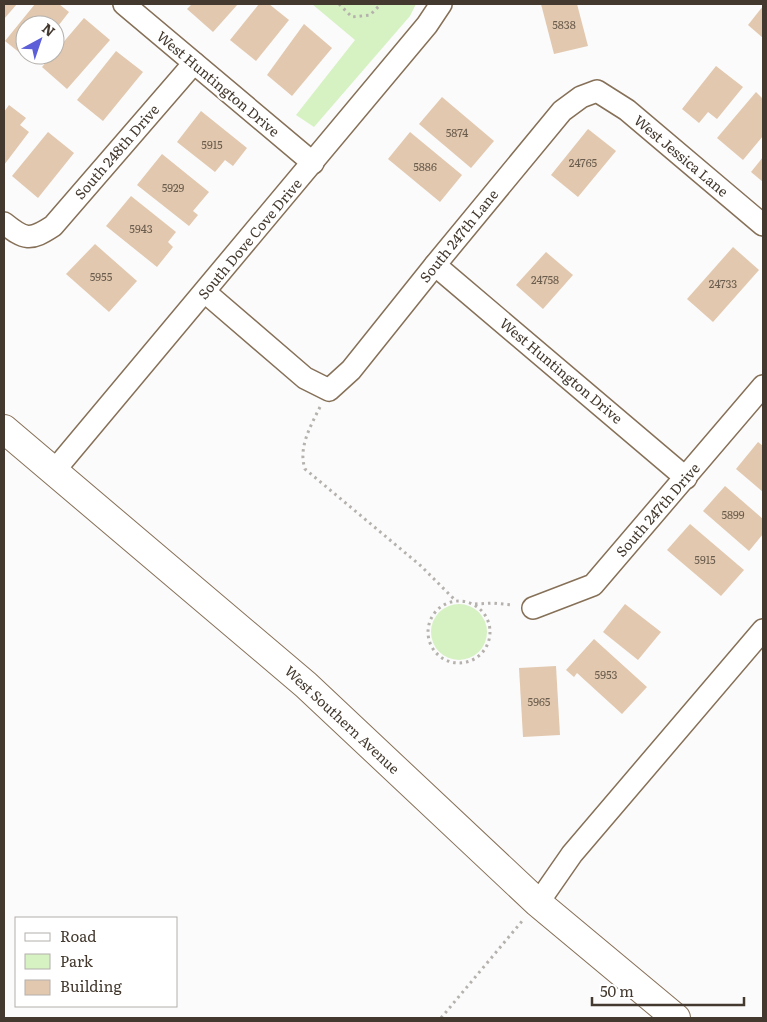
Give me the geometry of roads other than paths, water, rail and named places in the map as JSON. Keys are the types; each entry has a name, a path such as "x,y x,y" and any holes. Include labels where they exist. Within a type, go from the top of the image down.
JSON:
{"main road":[{"name":"West Southern Avenue","path":"4,428 306,685 538,903 676,1018"}],"street":[{"name":"West Huntington Drive","path":"124,4 313,163"},
{"name":"South Dove Cove Drive","path":"54,471 313,163 427,25 441,4"},
{"name":"South 248th Drive","path":"4,223 20,235 28,238 36,237 53,226 194,63"},
{"name":"West Jessica Lane","path":"597,91 627,110 763,226"},
{"name":"South 247th Lane","path":"205,292 305,378 329,390 351,370 562,111 581,97 597,91"},
{"name":"West Huntington Drive","path":"435,265 686,478"},
{"name":"South 247th Drive","path":"533,608 592,585 686,478 763,386"},
{"path":"538,903 572,854 763,630"}]}
